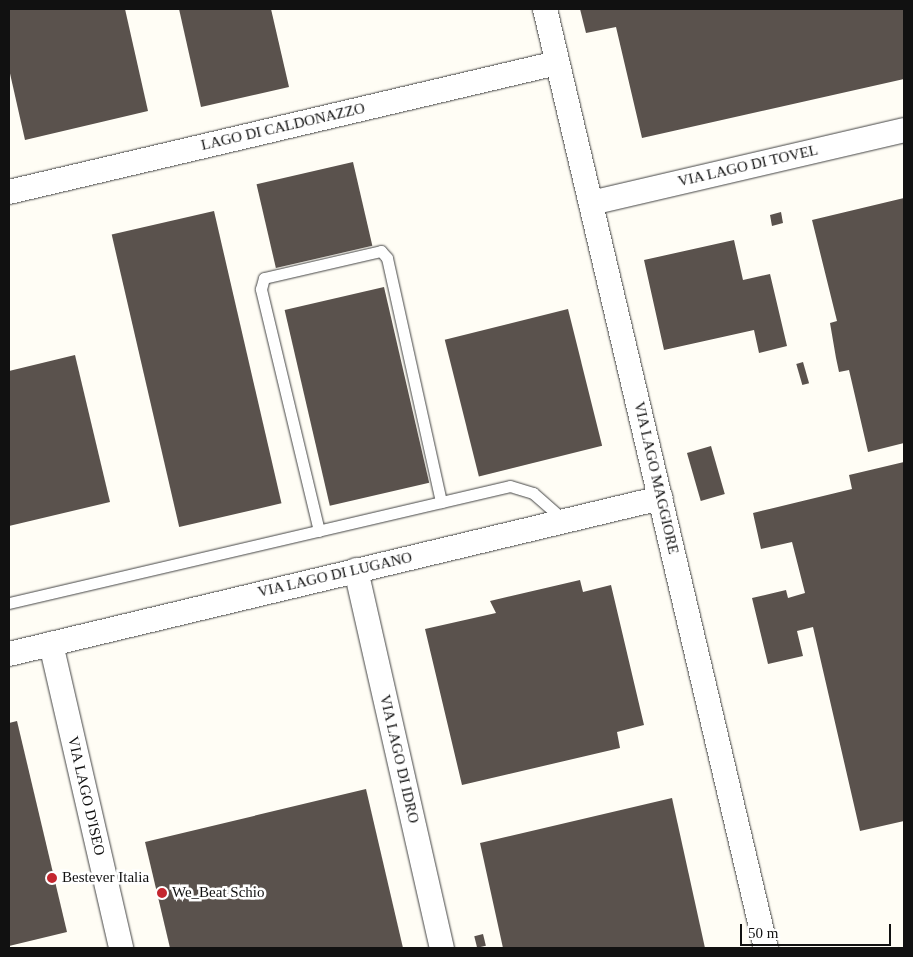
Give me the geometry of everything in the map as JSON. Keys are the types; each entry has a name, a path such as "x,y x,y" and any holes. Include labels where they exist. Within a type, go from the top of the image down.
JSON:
{"street":[{"name":"VIA LAGO MAGGIORE","path":"545,9 766,948"},
{"name":"LAGO DI CALDONAZZO","path":"9,192 557,63"},
{"name":"VIA LAGO DI TOVEL","path":"591,203 904,130"},
{"name":"VIA LAGO DI LUGANO","path":"9,654 661,498"},
{"name":"VIA LAGO DI IDRO","path":"356,570 442,948"},
{"name":"VIA LAGO D'ISEO","path":"51,644 121,948"}],"lane":[{"path":"318,531 261,289 264,278 381,251 387,258 441,502"},
{"path":"9,603 510,486 533,493 565,521"}],"building":[{"path":"9,9 125,9 148,111 25,140 9,69"},
{"path":"179,9 271,9 289,87 201,107"},
{"path":"580,9 904,9 904,79 642,138 616,27 586,33"},
{"path":"353,162 372,246 276,268 257,184"},
{"path":"904,198 904,443 868,452 849,370 839,372 830,323 837,321 812,220"},
{"path":"214,211 281,503 179,527 112,235"},
{"path":"781,212 783,223 772,226 770,215"},
{"path":"734,240 743,280 770,274 787,346 759,353 754,330 664,350 644,260"},
{"path":"384,287 429,483 330,506 285,310"},
{"path":"568,309 602,446 479,477 445,340"},
{"path":"75,355 110,502 9,526 9,371"},
{"path":"803,362 809,383 802,385 796,364"},
{"path":"711,446 725,494 701,501 687,453"},
{"path":"904,462 904,821 860,831 813,627 797,631 803,656 768,664 752,598 786,590 788,598 805,593 792,542 761,549 753,513 852,489 849,475"},
{"path":"580,580 583,592 611,585 644,725 617,732 620,748 462,785 425,629 496,613 490,601"},
{"path":"17,721 67,932 9,946 9,723"},
{"path":"366,789 403,948 170,948 145,842"},
{"path":"672,798 705,948 503,948 480,843"},
{"path":"483,934 486,946 477,948 474,936"}],"place":[{"name":"Bestever Italia","path":"52,878"},
{"name":"We_Beat Schio","path":"162,893"}]}
